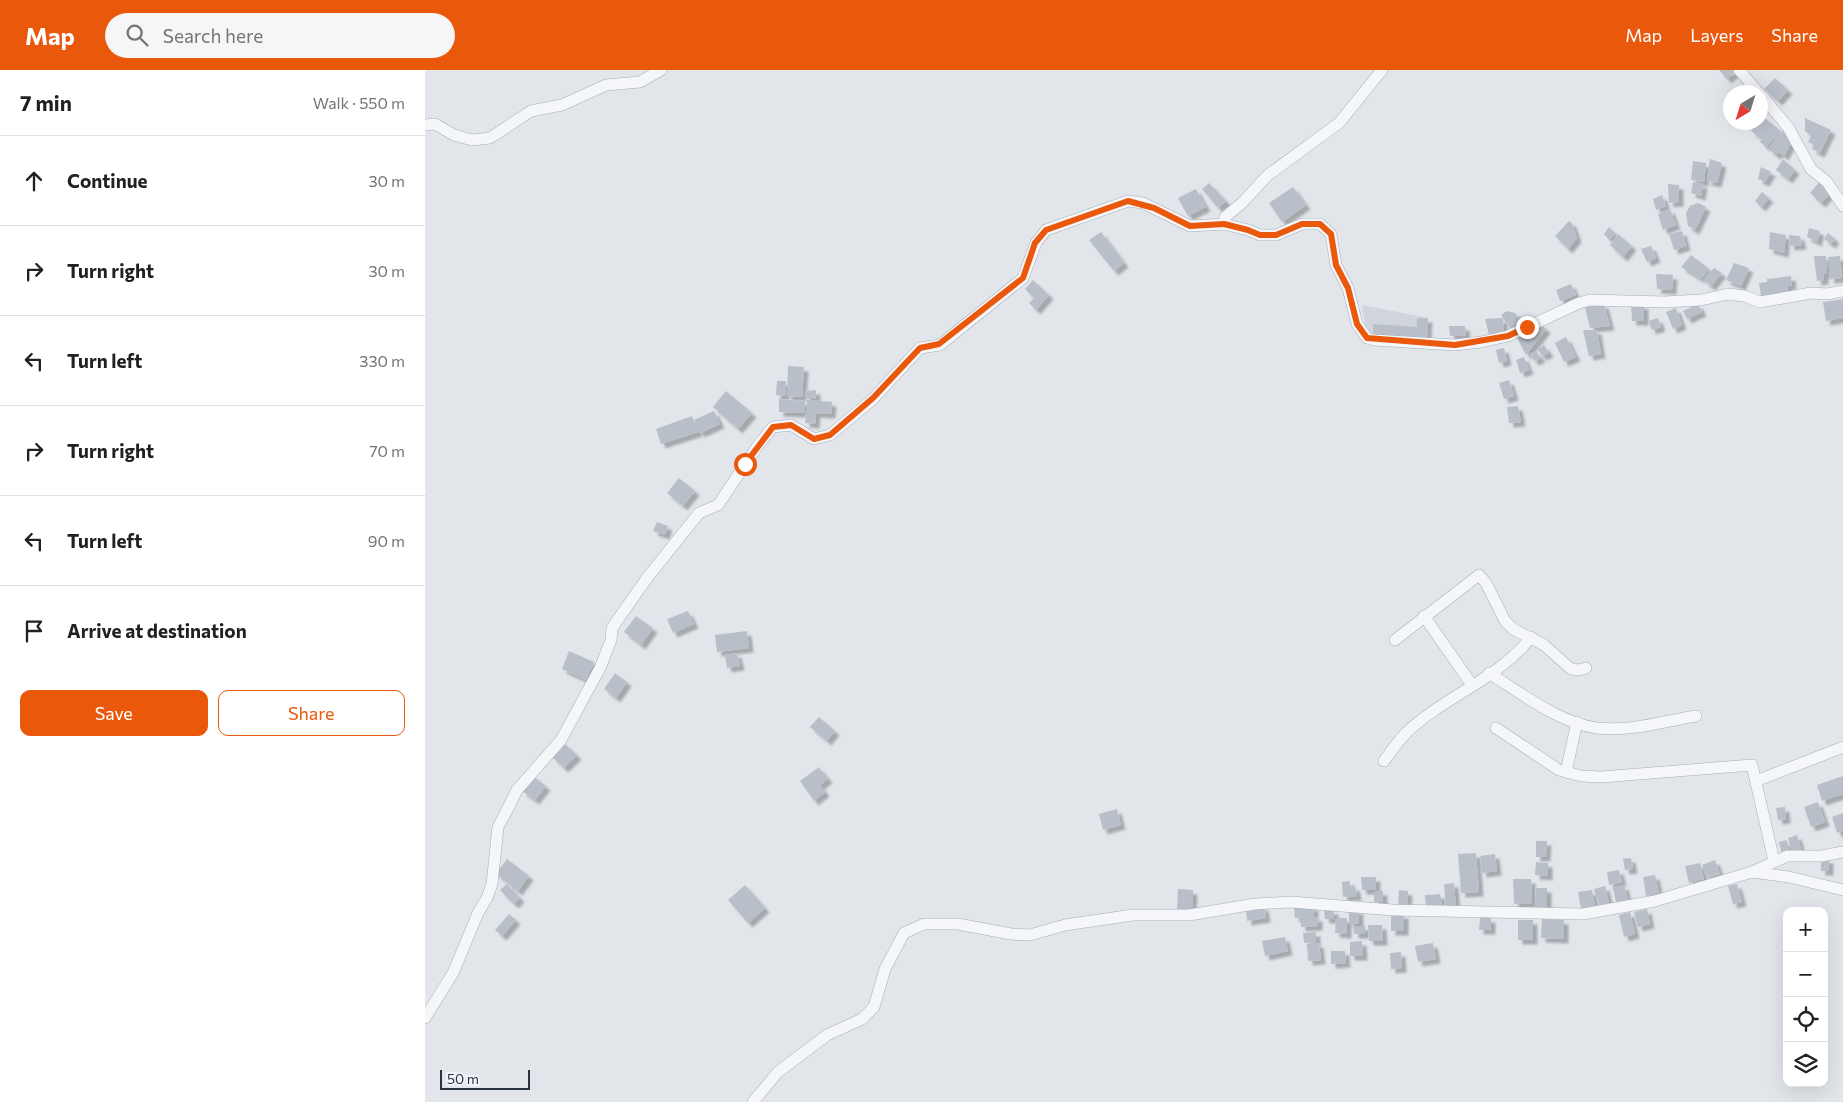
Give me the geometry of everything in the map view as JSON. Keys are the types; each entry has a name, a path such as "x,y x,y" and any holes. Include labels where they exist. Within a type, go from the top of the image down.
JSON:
{"street":[{"path":"425,125 435,124 453,135 472,140 490,138 531,111 562,105 606,85 640,82 661,70"},
{"path":"1224,224 1225,217 1242,203 1268,174 1339,123 1383,70"},
{"path":"1739,70 1752,85"},
{"path":"1768,104 1789,127 1811,168 1827,182 1843,206"},
{"path":"425,1018 453,973 478,913 487,898 493,876 499,827 517,790 561,740 600,668 611,640 613,628 647,578 699,513 718,505 759,444 773,427 791,425 814,439 830,435 873,398 920,348 939,344 1023,278 1035,243 1046,230 1128,201 1148,205 1190,226 1224,224 1268,236 1302,224 1320,224 1331,234 1336,265 1348,288 1357,324 1367,338 1374,340 1455,345 1481,342 1508,336 1579,303 1591,300 1664,302 1701,300 1728,294 1760,302 1811,293 1827,294 1843,291"},
{"path":"1395,640 1479,575 1486,583 1505,621 1513,630 1531,637 1544,645 1571,669 1579,670 1586,668"},
{"path":"1424,616 1472,685"},
{"path":"1384,761 1405,734 1519,653 1531,637"},
{"path":"1489,673 1557,714 1597,728 1617,729 1696,716"},
{"path":"1566,772 1577,722"},
{"path":"1496,728 1559,770 1581,776 1601,777 1752,765 1774,861"},
{"path":"1756,780 1843,747"},
{"path":"753,1102 778,1072 827,1035 862,1019 874,1007 885,969 905,933 924,924 959,924 1011,934 1030,935 1065,925 1133,915 1189,915 1255,904 1291,902 1393,910 1583,914 1655,901 1752,872 1787,856 1822,856 1843,852"},
{"path":"1752,872 1789,877 1843,890"}],"shaded area":[{"path":"1362,305 1428,318 1427,338 1367,335"}],"building":[{"path":"1719,70 1733,70 1735,72 1727,79"},
{"path":"1775,78 1788,90 1778,101 1768,92 1768,85"},
{"path":"1805,118 1831,130 1820,153 1812,149 1814,145 1808,142 1811,136 1805,131"},
{"path":"1768,121 1781,131 1766,147 1760,142 1762,139 1751,131 1768,130"},
{"path":"1782,131 1793,140 1784,156 1779,152 1776,155 1768,149"},
{"path":"1710,159 1722,163 1717,183 1707,181"},
{"path":"1783,159 1795,170 1788,179 1776,170"},
{"path":"1693,161 1706,163 1704,182 1691,180"},
{"path":"1761,167 1771,172 1765,182 1758,179"},
{"path":"1821,180 1832,191 1821,203 1810,193"},
{"path":"1693,182 1703,184 1701,196 1691,193"},
{"path":"1209,183 1226,201 1218,208 1202,189"},
{"path":"1668,184 1679,185 1679,202 1669,203"},
{"path":"1293,187 1306,205 1282,222 1269,203"},
{"path":"1196,189 1206,207 1188,216 1178,198"},
{"path":"1762,192 1769,198 1761,207 1755,201"},
{"path":"1662,195 1666,206 1656,210 1653,199"},
{"path":"1698,203 1706,207 1695,230 1688,226 1686,213 1690,206"},
{"path":"1670,209 1676,225 1663,230 1658,214"},
{"path":"1569,221 1572,223 1577,238 1568,249 1555,236"},
{"path":"1609,227 1615,233 1609,240 1604,234"},
{"path":"1809,228 1820,231 1817,242 1807,237"},
{"path":"1682,231 1686,246 1674,250 1669,234"},
{"path":"1101,232 1124,263 1114,271 1089,240"},
{"path":"1770,232 1786,235 1784,253 1769,249"},
{"path":"1828,233 1835,239 1831,244 1824,239"},
{"path":"1618,234 1632,246 1623,257 1610,245"},
{"path":"1789,235 1800,236 1802,245 1790,246"},
{"path":"1651,246 1656,258 1647,262 1641,249"},
{"path":"1691,255 1709,269 1701,279 1681,267"},
{"path":"1814,256 1826,256 1827,274 1824,274 1824,280 1817,281"},
{"path":"1840,256 1842,278 1830,279 1828,257"},
{"path":"1734,263 1749,268 1741,286 1726,280"},
{"path":"1714,268 1722,273 1711,286 1703,280"},
{"path":"1656,274 1673,275 1672,290 1657,289"},
{"path":"1791,276 1792,285 1787,286 1788,292 1761,296 1759,283 1767,282 1767,279"},
{"path":"1033,280 1049,295 1036,310 1029,303 1034,298 1025,289"},
{"path":"1571,284 1576,295 1560,301 1556,290"},
{"path":"1843,299 1843,318 1826,321 1823,302"},
{"path":"1631,303 1644,305 1644,321 1632,321"},
{"path":"1604,304 1610,326 1590,328 1585,307"},
{"path":"1698,304 1702,312 1687,319 1683,311"},
{"path":"1676,308 1682,325 1673,329 1666,312"},
{"path":"1507,311 1515,313 1522,322 1511,330 1501,315"},
{"path":"1417,318 1428,318 1427,338 1373,335 1373,324 1417,327"},
{"path":"1503,318 1504,333 1489,335 1485,319"},
{"path":"1658,318 1661,327 1652,330 1648,321"},
{"path":"1541,324 1546,329 1526,355 1516,336"},
{"path":"1449,326 1465,326 1466,335 1450,336"},
{"path":"1583,330 1597,330 1601,354 1589,356"},
{"path":"1566,337 1576,357 1564,362 1555,343"},
{"path":"1544,345 1549,353 1542,356 1537,349"},
{"path":"1504,348 1507,361 1499,363 1496,350"},
{"path":"1536,351 1541,358 1534,361 1530,354"},
{"path":"1524,357 1529,370 1520,373 1516,360"},
{"path":"788,366 804,367 802,397 787,396"},
{"path":"1509,380 1514,396 1504,399 1499,383"},
{"path":"777,381 786,381 785,396 776,395"},
{"path":"816,390 816,399 806,399 805,391"},
{"path":"726,391 752,413 738,429 713,407"},
{"path":"779,399 805,401 804,413 779,412"},
{"path":"807,400 832,402 831,414 816,413 815,424 805,423"},
{"path":"1518,406 1521,422 1509,423 1507,407"},
{"path":"714,411 720,424 700,433 694,420"},
{"path":"692,416 698,432 661,444 656,429"},
{"path":"679,478 695,491 683,506 667,493"},
{"path":"657,522 668,526 665,535 653,531"},
{"path":"688,611 694,624 673,633 667,619"},
{"path":"636,616 653,628 641,645 624,632"},
{"path":"747,631 749,648 717,652 715,635"},
{"path":"569,651 594,662 586,680 562,669"},
{"path":"737,653 740,666 727,668 725,655"},
{"path":"615,673 627,682 616,698 604,689"},
{"path":"819,717 835,731 827,741 810,727"},
{"path":"565,744 577,755 564,768 552,757"},
{"path":"819,767 828,779 820,785 825,792 814,801 800,781"},
{"path":"533,776 546,786 535,800 522,791"},
{"path":"1843,776 1843,794 1822,801 1817,785"},
{"path":"1818,802 1825,822 1811,827 1804,807"},
{"path":"1785,807 1786,819 1778,820 1776,808"},
{"path":"1117,809 1121,825 1103,830 1099,814"},
{"path":"1843,813 1843,830 1837,833 1832,817"},
{"path":"1797,835 1802,853 1793,856 1788,838"},
{"path":"1787,840 1790,854 1782,855 1779,842"},
{"path":"1536,841 1547,841 1546,857 1536,857"},
{"path":"1476,853 1479,892 1461,893 1458,854"},
{"path":"1495,854 1497,871 1482,873 1480,856"},
{"path":"1631,858 1633,869 1625,870 1623,859"},
{"path":"507,859 529,876 518,891 496,874"},
{"path":"1821,859 1829,859 1829,871 1821,871"},
{"path":"1715,860 1720,874 1707,878 1702,865"},
{"path":"1536,862 1548,863 1548,876 1535,875"},
{"path":"1700,863 1704,879 1689,883 1685,866"},
{"path":"1619,870 1622,882 1609,885 1607,872"},
{"path":"1655,875 1659,894 1646,896 1643,877"},
{"path":"1361,877 1376,877 1376,890 1362,890"},
{"path":"1513,879 1531,879 1532,903 1514,904"},
{"path":"1350,881 1350,886 1354,886 1357,896 1343,897 1342,882"},
{"path":"1454,883 1456,909 1446,910 1444,884"},
{"path":"507,884 520,898 514,904 500,890"},
{"path":"1737,884 1742,902 1733,904 1728,886"},
{"path":"745,885 765,908 748,923 728,900"},
{"path":"1624,885 1628,900 1616,902 1613,888"},
{"path":"1605,886 1609,903 1599,905 1594,889"},
{"path":"1536,888 1547,888 1547,907 1535,907"},
{"path":"1178,889 1193,890 1192,909 1177,909"},
{"path":"1399,890 1408,891 1407,906 1398,906"},
{"path":"1592,890 1595,907 1581,909 1578,892"},
{"path":"1374,891 1383,891 1383,902 1374,902"},
{"path":"1440,894 1442,906 1426,907 1425,895"},
{"path":"1264,906 1266,918 1247,921 1246,909"},
{"path":"1314,906 1314,916 1295,918 1294,908"},
{"path":"1647,909 1650,924 1638,927 1634,912"},
{"path":"1324,910 1334,910 1334,919 1325,919"},
{"path":"1349,910 1359,910 1359,924 1349,924"},
{"path":"1630,912 1635,934 1624,937 1619,915"},
{"path":"509,914 516,920 502,936 495,930"},
{"path":"1391,914 1404,914 1404,931 1391,931"},
{"path":"1318,917 1318,926 1301,927 1301,918"},
{"path":"1336,918 1347,918 1347,934 1335,933"},
{"path":"1480,918 1491,918 1491,930 1479,930"},
{"path":"1542,919 1564,920 1564,939 1541,938"},
{"path":"1518,920 1533,920 1533,940 1518,940"},
{"path":"1368,925 1382,925 1383,941 1369,941"},
{"path":"1354,926 1365,926 1365,934 1354,934"},
{"path":"1316,932 1316,942 1304,943 1303,933"},
{"path":"1285,937 1288,951 1265,956 1262,941"},
{"path":"1362,941 1363,956 1350,956 1350,942"},
{"path":"1319,943 1321,960 1308,961 1307,944"},
{"path":"1433,943 1436,959 1418,962 1415,946"},
{"path":"1331,951 1345,951 1346,963 1331,964"},
{"path":"1401,952 1402,968 1391,969 1390,953"}],"route":[{"path":"745,464 773,427 791,425 814,439 830,435 873,398 920,348 939,344 960,330 1023,278 1035,243 1046,230 1114,204 1128,201 1143,203 1190,226 1224,224 1268,236 1276,235 1302,224 1320,224 1331,234 1336,265 1348,288 1357,324 1367,338 1455,345 1508,336 1527,327"}]}
